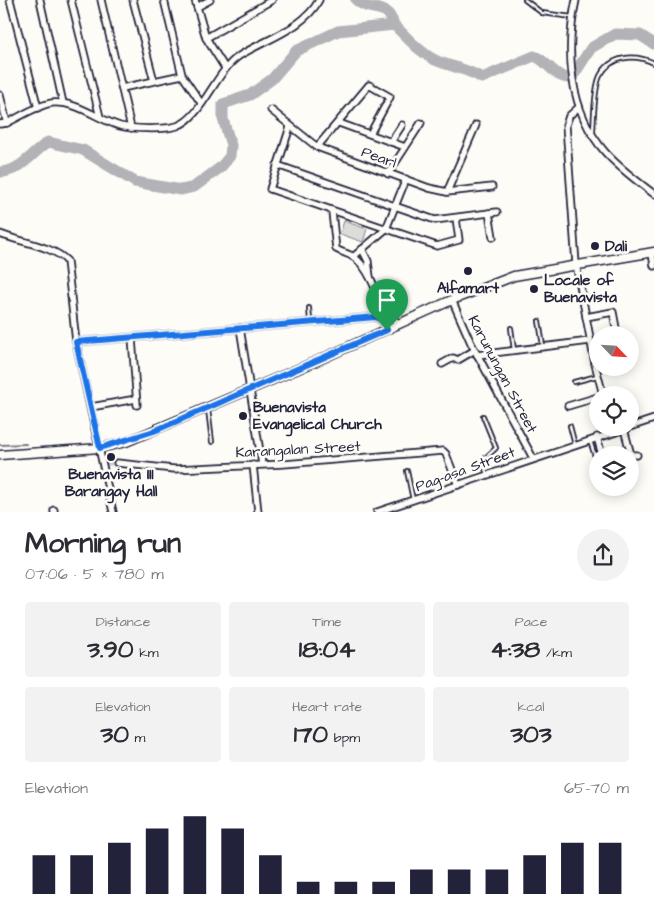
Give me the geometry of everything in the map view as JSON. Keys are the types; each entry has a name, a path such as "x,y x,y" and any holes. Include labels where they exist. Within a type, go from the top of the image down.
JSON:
{"main road":[{"path":"0,455 100,448 135,438 208,408 452,300 514,276 576,264 653,253"}],"street":[{"path":"10,0 38,108"},
{"path":"40,0 63,103"},
{"path":"71,0 100,117"},
{"path":"101,0 131,128"},
{"path":"133,0 154,82"},
{"path":"164,0 182,75 201,103"},
{"path":"195,0 206,38 225,68"},
{"path":"197,7 210,0"},
{"path":"206,38 272,0"},
{"path":"0,95 3,124 38,108 50,104 63,103 131,128 176,126 187,120 225,68 244,53 304,18 319,0"},
{"path":"576,0 572,17 570,52 579,107 592,135 611,159 654,194"},
{"path":"122,88 182,75"},
{"path":"316,147 339,123 369,85 390,97 370,134"},
{"path":"579,107 569,116 566,125 576,264 589,335"},
{"name":"Pearl","path":"271,110 316,147 388,174 447,192 492,187"},
{"path":"339,123 405,147"},
{"path":"388,174 421,123"},
{"path":"391,142 402,124"},
{"path":"447,192 476,125"},
{"path":"290,127 270,189 332,212 437,246 459,240 456,218"},
{"path":"277,165 436,220 497,212"},
{"path":"353,257 386,229 406,179"},
{"path":"332,212 336,249 353,257 370,279 390,316 400,324"},
{"path":"490,213 493,237"},
{"path":"0,234 25,244 56,251 67,261 76,342 105,463 113,512"},
{"path":"362,249 368,262 370,279"},
{"path":"653,253 654,266"},
{"name":"Karunungan Street","path":"452,300 476,352 533,458"},
{"path":"586,317 613,312 616,326"},
{"path":"76,342 379,317 387,330"},
{"path":"240,328 262,464"},
{"path":"91,407 137,402 132,338"},
{"path":"442,364 453,358 458,360 476,352 514,351 589,341"},
{"path":"598,376 601,386"},
{"path":"568,406 589,400"},
{"name":"Pag-asa Street","path":"639,424 654,419"},
{"path":"598,437 600,446"},
{"name":"Pag-asa Street","path":"376,512 598,437"},
{"name":"Karangalan Street","path":"117,463 174,469 443,451 446,454 458,485"},
{"path":"254,465 258,512"}],"lane":[{"path":"525,0 542,13 572,17"},
{"path":"592,135 600,76 614,61 631,56 654,63"},
{"path":"310,308 310,323"},
{"path":"539,321 544,348"},
{"path":"511,328 514,351"},
{"path":"574,382 598,376"},
{"path":"208,408 212,442"},
{"path":"483,416 496,448 482,461 487,475"},
{"path":"570,426 575,445"},
{"path":"590,440 592,446"},
{"path":"407,471 413,501"}],"shaded area":[{"path":"344,221 367,229 363,242 340,234"}],"waterway":[{"path":"356,0 368,7 383,10 391,17 394,25"},
{"path":"0,172 14,169 48,142 83,150 135,182 181,190 194,187 221,167 230,156 231,145 223,119 223,104 250,95 272,79 296,51 338,31 394,25 418,49 429,57 471,72 482,78 534,56 559,75 568,78 575,73 591,48 615,34 640,35 654,44"},
{"path":"0,445 26,444"}],"tunnel":[{"path":"107,463 117,463"}],"place":[{"name":"Dali","path":"595,246"},
{"name":"Alfamart","path":"468,271"},
{"name":"Locale of Buenavista","path":"534,289"},
{"name":"Buenavista Evangelical Church","path":"243,416"},
{"name":"Buenavista III Barangay Hall","path":"111,457"}],"route":[{"path":"376,317 382,320 387,330 154,431 126,442 100,448 76,342 376,317"}]}
